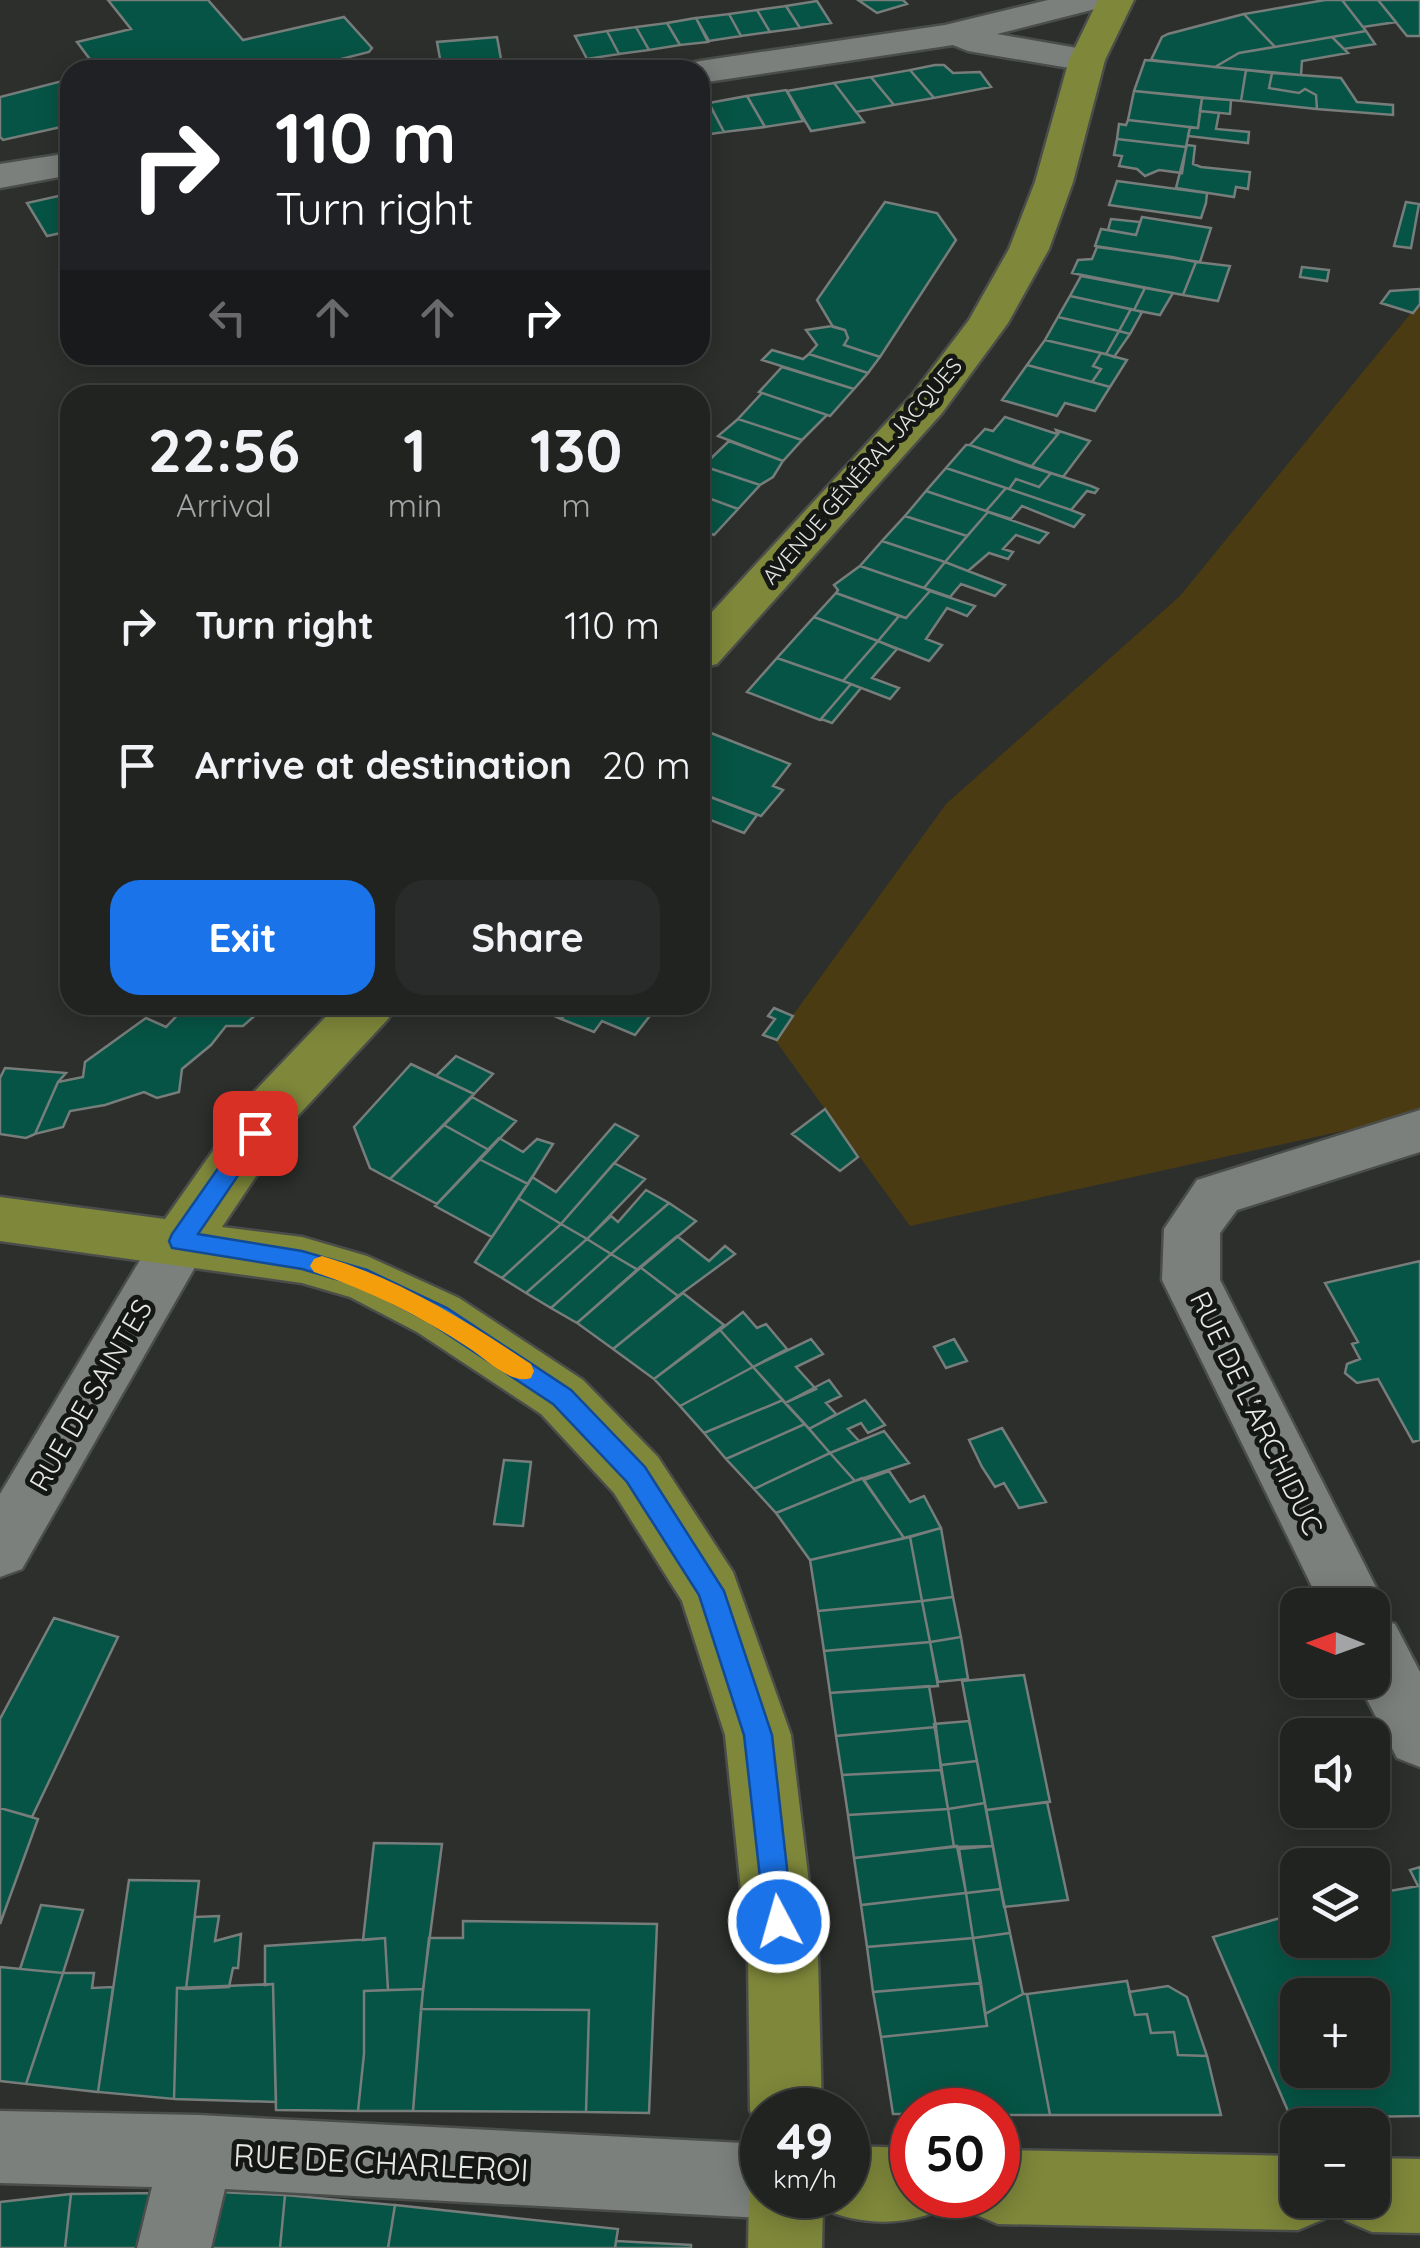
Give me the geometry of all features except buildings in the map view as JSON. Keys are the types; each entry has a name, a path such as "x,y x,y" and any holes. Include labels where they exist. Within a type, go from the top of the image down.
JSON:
{"main road":[{"name":"AVENUE GÉNÉRAL JACQUES","path":"710,642 927,404 988,322 1028,249 1048,198 1087,60 1116,0"},
{"path":"181,1241 274,1106 360,1015"},
{"path":"0,1218 302,1260 367,1279 438,1315 562,1397 636,1474 711,1591 758,1735 783,1956 786,2088"},
{"path":"1020,2187 1280,2193"},
{"path":"1390,2195 1420,2196"},
{"path":"784,2248 785,2218"}],"street":[{"path":"710,71 946,36 1091,0"},
{"path":"946,36 1087,60"},
{"path":"0,176 60,166"},
{"name":"RUE DE L'ARCHIDUC","path":"1345,1588 1191,1280 1192,1229 1217,1196 1420,1131"},
{"name":"RUE DE SAINTES","path":"0,1550 181,1241"},
{"path":"1390,1679 1420,1737"},
{"name":"RUE DE CHARLEROI","path":"0,2147 198,2151 740,2180"},
{"path":"174,2248 198,2151"}],"shaded area":[{"path":"1420,302 1420,1114 910,1226 775,1040 946,804 1180,596"}],"slow traffic":[{"path":"322,1266 367,1279 438,1315 522,1371"}],"route":[{"path":"255,1133 181,1241 302,1260 367,1279 438,1315 562,1397 636,1474 711,1591 758,1735 779,1922"}]}
